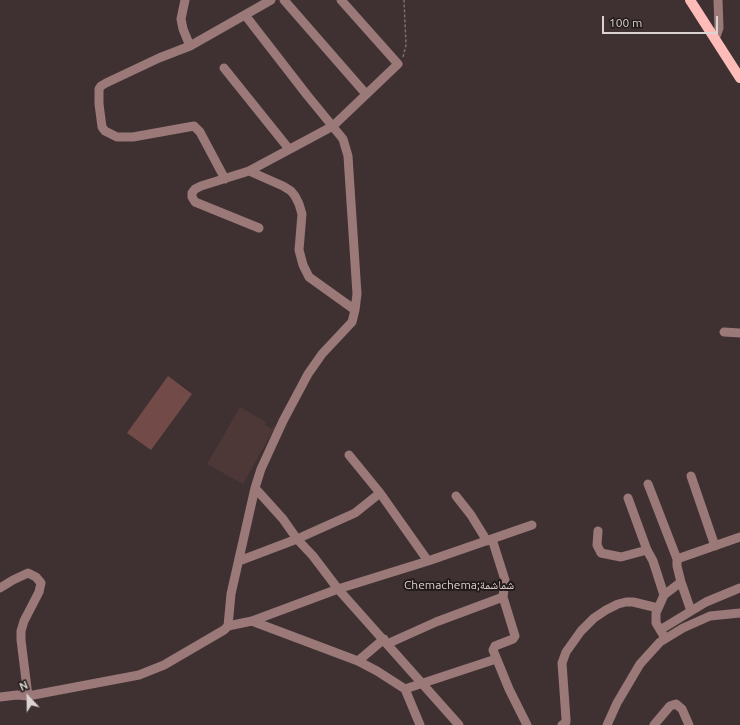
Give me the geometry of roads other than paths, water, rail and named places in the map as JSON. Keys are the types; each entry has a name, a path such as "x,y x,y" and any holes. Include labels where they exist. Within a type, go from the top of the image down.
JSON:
{"main road":[{"path":"690,0 740,78"}],"street":[{"path":"185,0 181,19 183,29 190,46"},
{"path":"225,180 200,132 194,126 133,138 117,137 105,131 102,127 99,89 102,86 159,58 190,46 271,0"},
{"path":"284,0 366,94"},
{"path":"259,228 195,202 192,197 192,193 195,189 249,171 333,126 398,64 341,0"},
{"path":"715,39 719,28 718,0"},
{"path":"228,626 231,594 255,488 261,469 282,421 308,374 322,354 352,322 357,294 348,156 343,139 245,16"},
{"path":"224,68 289,149"},
{"path":"249,171 283,186 291,191 295,196 302,214 299,250 302,265 309,277 355,310"},
{"path":"724,332 740,333"},
{"path":"348,455 380,493 428,561"},
{"path":"690,476 715,546"},
{"path":"648,484 677,559 681,582 691,611"},
{"path":"255,488 283,519 297,539 313,556 338,589 459,725"},
{"path":"239,561 297,539 355,513 380,493"},
{"path":"456,496 471,514 489,540 504,580 503,597 515,636 513,640 495,646 493,650 509,689 527,725"},
{"path":"628,498 647,550 653,561 664,595"},
{"path":"0,697 17,695 28,696 139,675 171,661 224,630 228,626 252,621 338,589 428,561 532,525"},
{"path":"598,531 597,544 600,553 621,557 647,550"},
{"path":"677,559 740,537"},
{"path":"0,588 17,577 28,573 36,577 41,583 39,592 24,621 21,631 28,696"},
{"path":"663,634 656,623 655,618 658,608 664,595 681,582"},
{"path":"607,725 617,703 640,664 663,634 691,611 706,602 740,588"},
{"path":"358,661 385,642 503,597"},
{"path":"562,725 566,722 566,719 562,664 566,652 581,631 594,618 618,604 633,602 658,608"},
{"path":"663,634 683,628 710,616 740,614"},
{"path":"252,621 358,661 377,671 405,689 420,725"},
{"path":"405,689 496,659"},
{"path":"654,725 670,706 676,704 686,715 688,725"}],"district":[{"name":"Chemachema;شماشمة","path":"459,585"}]}
